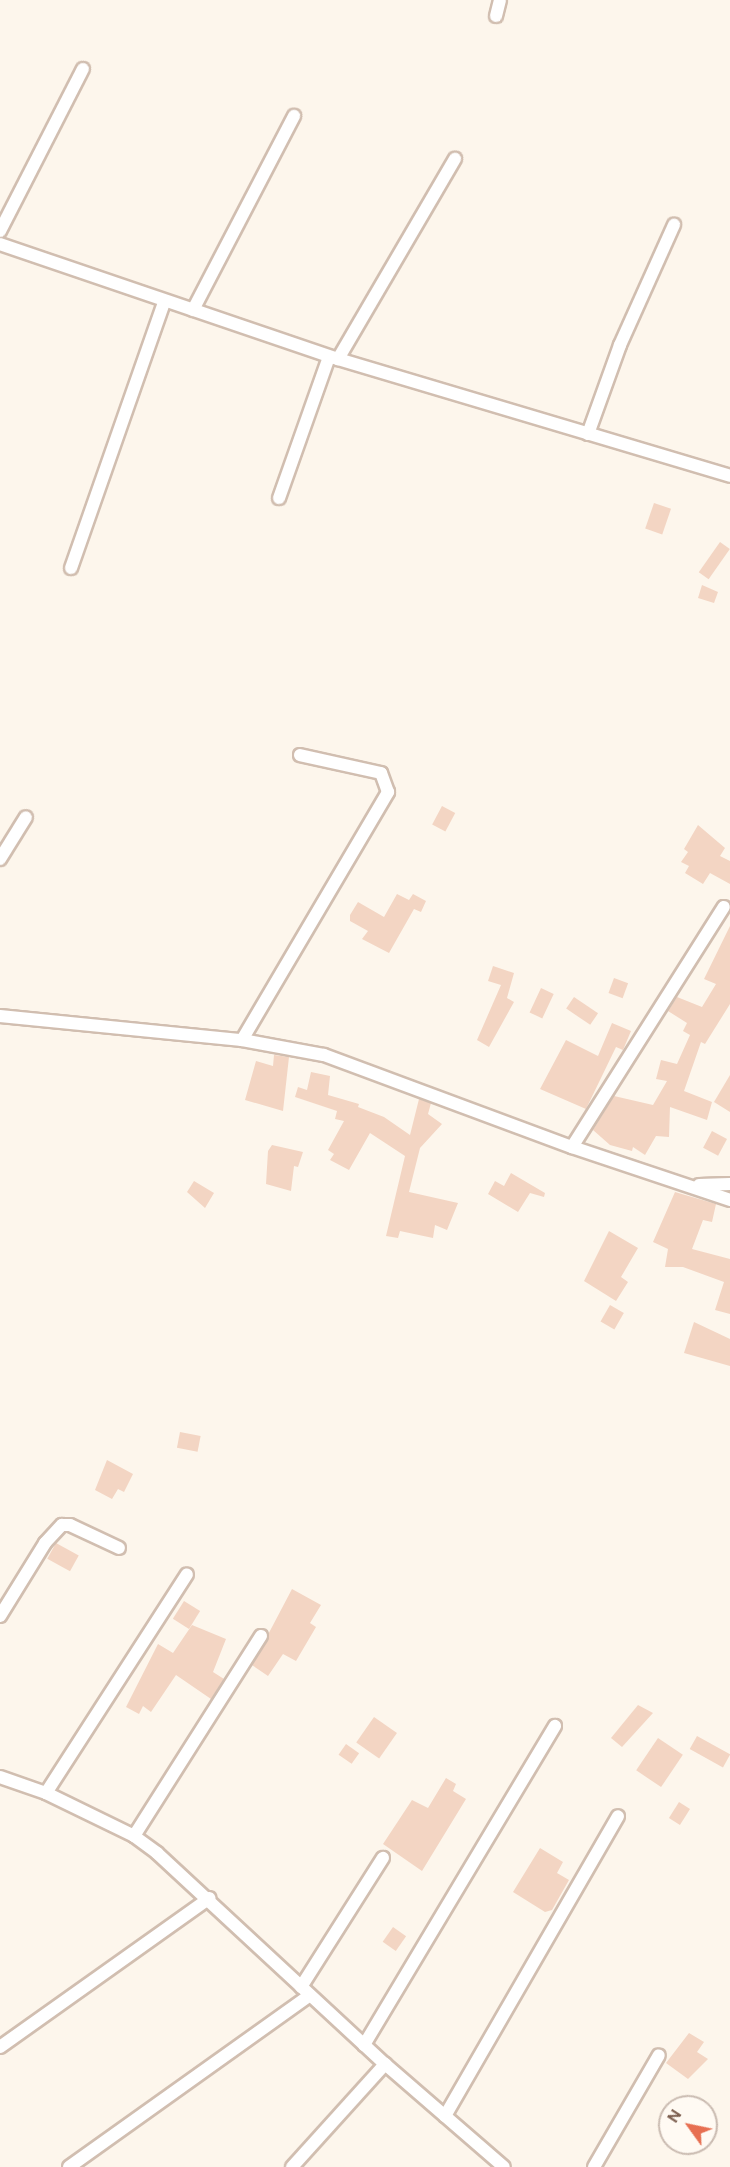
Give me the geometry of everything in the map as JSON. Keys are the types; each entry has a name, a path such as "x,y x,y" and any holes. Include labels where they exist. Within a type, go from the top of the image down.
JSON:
{"street":[{"path":"496,16 500,0"},
{"path":"0,231 83,69"},
{"path":"193,310 294,116"},
{"path":"279,498 334,358 455,159"},
{"path":"588,434 620,345 674,225"},
{"path":"0,244 164,302 334,358 730,476"},
{"path":"71,568 164,302"},
{"path":"242,1040 388,792 381,773 300,754"},
{"path":"0,859 26,817"},
{"path":"572,1147 724,907"},
{"path":"0,1016 242,1040 324,1055 572,1147 695,1186 730,1200"},
{"path":"695,1186 730,1184"},
{"path":"0,1616 45,1543 62,1525 70,1525 119,1548"},
{"path":"46,1793 187,1574"},
{"path":"134,1836 261,1636"},
{"path":"364,2045 555,1726"},
{"path":"0,1777 46,1793 134,1836 210,1898 364,2045 504,2167"},
{"path":"445,2115 618,1816"},
{"path":"69,2167 305,1991 383,1858"},
{"path":"0,2047 210,1898"},
{"path":"594,2167 659,2055"},
{"path":"292,2167 385,2064"}],"building":[{"path":"654,503 671,509 662,534 645,529"},
{"path":"720,542 730,549 709,579 699,572"},
{"path":"702,585 718,592 714,603 698,598"},
{"path":"442,806 455,813 445,832 432,825"},
{"path":"698,825 725,848 720,856 730,861 730,884 710,873 703,884 685,873 689,866 681,862 688,852 684,849"},
{"path":"397,894 409,900 413,894 426,901 421,912 414,909 389,953 362,939 368,931 350,921 350,915 358,902 384,917"},
{"path":"730,926 730,1004 705,1044 701,1042 684,1091 712,1102 707,1120 670,1107 669,1137 656,1136 645,1155 633,1147 632,1151 610,1145 593,1130 614,1096 653,1105 667,1081 656,1079 661,1060 677,1064 690,1035 683,1031 687,1023 668,1011 677,997 702,1007 716,984 704,979"},
{"path":"493,966 514,973 507,998 514,1002 489,1047 477,1040 501,985 488,981"},
{"path":"614,978 628,983 623,998 609,993"},
{"path":"541,988 554,994 542,1018 530,1012"},
{"path":"574,997 598,1013 590,1025 566,1009"},
{"path":"612,1023 631,1031 623,1050 616,1047 586,1109 540,1089 566,1040 598,1056"},
{"path":"274,1055 289,1057 283,1111 245,1100 256,1061 273,1066"},
{"path":"311,1072 330,1076 328,1095 359,1104 358,1107 384,1117 410,1135 419,1099 431,1103 428,1114 442,1124 420,1148 409,1192 458,1203 447,1230 435,1225 433,1238 400,1231 398,1238 386,1236 405,1156 370,1133 349,1170 330,1160 334,1154 328,1150 344,1121 335,1119 337,1111 295,1097 298,1087 307,1090"},
{"path":"730,1075 730,1112 714,1102"},
{"path":"712,1131 727,1139 718,1156 703,1148"},
{"path":"272,1145 303,1152 298,1167 294,1166 291,1191 266,1184 268,1151"},
{"path":"511,1173 545,1193 544,1197 530,1193 518,1212 488,1194 495,1181 504,1186"},
{"path":"194,1181 214,1193 205,1208 187,1192"},
{"path":"675,1192 716,1204 712,1222 703,1220 692,1249 730,1259 730,1314 715,1310 724,1282 683,1267 665,1267 668,1249 653,1242"},
{"path":"609,1231 638,1248 621,1277 628,1282 616,1301 584,1281"},
{"path":"610,1305 624,1313 614,1329 600,1321"},
{"path":"694,1322 730,1339 730,1366 684,1353"},
{"path":"180,1432 201,1436 198,1452 177,1448"},
{"path":"107,1460 133,1474 124,1492 118,1489 112,1499 95,1490"},
{"path":"56,1543 79,1556 70,1571 47,1559"},
{"path":"292,1589 321,1605 310,1623 316,1627 296,1661 283,1654 268,1676 252,1665"},
{"path":"184,1601 200,1611 189,1629 173,1619"},
{"path":"192,1625 226,1639 213,1672 224,1679 211,1699 176,1675 151,1712 143,1706 139,1714 126,1707 158,1644 173,1653"},
{"path":"638,1705 653,1713 622,1747 611,1738"},
{"path":"374,1717 397,1733 379,1758 356,1742"},
{"path":"697,1736 730,1754 723,1768 690,1749"},
{"path":"658,1738 683,1755 661,1787 636,1770"},
{"path":"346,1744 359,1753 352,1764 339,1755"},
{"path":"446,1778 456,1784 453,1791 466,1799 422,1871 383,1844 412,1800 428,1808"},
{"path":"679,1802 690,1809 680,1825 669,1818"},
{"path":"540,1848 563,1862 557,1873 569,1880 552,1910 545,1912 513,1892"},
{"path":"393,1927 406,1936 396,1951 383,1942"},
{"path":"689,2033 704,2042 697,2052 708,2059 688,2079 666,2063"}]}
